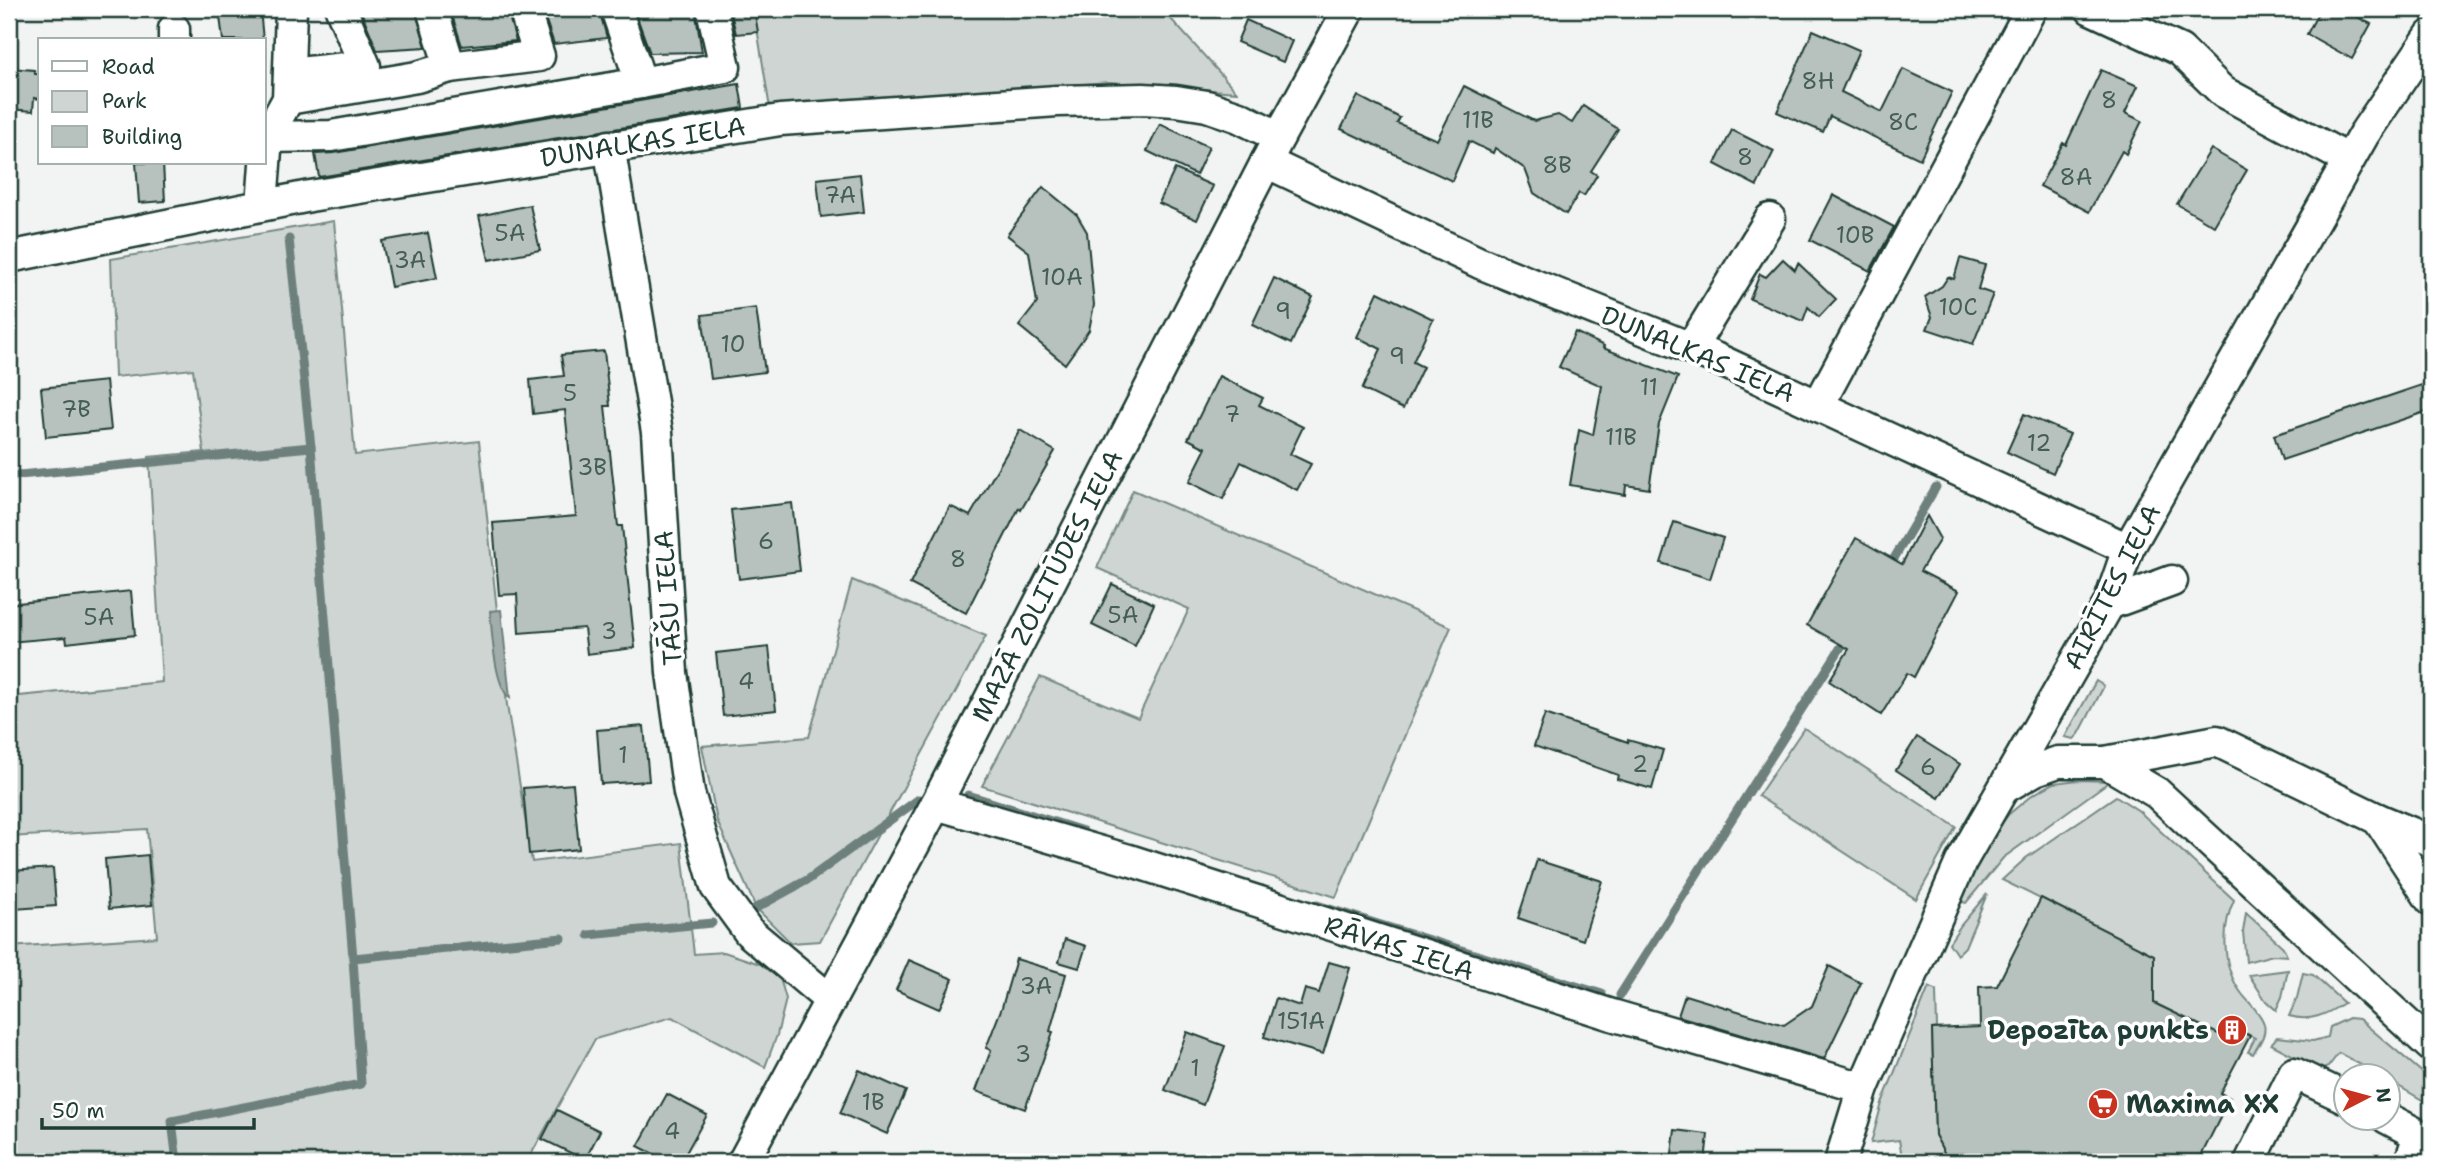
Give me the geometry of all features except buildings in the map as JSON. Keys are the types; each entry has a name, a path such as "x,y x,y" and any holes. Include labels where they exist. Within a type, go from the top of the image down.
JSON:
{"street":[{"path":"262,205 291,9"},
{"path":"274,122 365,66 341,9"},
{"path":"432,9 450,67"},
{"path":"274,122 450,67 538,56 524,9"},
{"path":"617,9 641,83"},
{"path":"274,122 331,136 725,67 712,9"},
{"name":"MAZĀ ZOLITŪDES IELA","path":"743,1162 936,804 1273,149 1349,9"},
{"path":"1818,406 2031,9"},
{"path":"2091,9 2180,50 2223,92 2349,160"},
{"name":"AIRĪTES IELA","path":"1840,1162 1863,1088 1961,862 2109,604 2128,549 2349,160 2431,35"},
{"name":"DUNALKAS IELA","path":"9,257 262,205 780,120 1057,101 1176,101 1207,106 1239,117 1273,149 1480,263 1691,348 2128,549"},
{"name":"TĀŠU IELA","path":"609,146 657,432 672,673 689,793 716,887 749,932 830,1000"},
{"path":"1691,348 1770,219"},
{"path":"2109,604 2172,581"},
{"path":"2003,788 2035,770 2058,762 2105,762 2217,741 2378,819 2431,841"},
{"path":"2105,762 2157,793 2431,1046"},
{"name":"RĀVAS IELA","path":"936,804 1132,861 1612,1015 1863,1088"},
{"path":"2378,819 2431,900"},
{"path":"2250,1162 2294,1073 2332,1091"},
{"path":"2402,1126 2418,1135 2410,1162"}],"green space":[{"path":"754,9 1093,9 1097,14 1104,9 1162,9 1237,92 1109,82 770,109"},
{"path":"334,221 355,455 479,441 507,705 532,862 681,843 694,954 724,952 760,964 780,978 786,999 777,1035 765,1067 672,1017 595,1039 527,1162 10,1162 9,947 157,937 147,829 9,837 9,697 162,682 149,457 204,452 193,369 115,377 111,259"},
{"path":"1133,490 1451,627 1336,897 982,786 1040,677 1138,718 1189,609 1097,568"},
{"path":"852,580 986,636 820,941 791,943 756,908 717,821 702,746 809,737"},
{"path":"2096,681 2104,686 2079,734 2074,739 2065,737"},
{"path":"1804,728 1956,827 1916,899 1758,796"},
{"path":"2078,780 2110,781 2003,858 1966,903 1958,901 1988,841 2009,814 2032,795 2054,783"},
{"path":"2116,796 2139,811 2234,900 2227,923 2227,960 2235,984 2260,1016 2265,1028 2262,1040 2253,1054 2248,1052 2255,1038 2228,1024 2222,1036 2154,1003 2154,955 2002,880 2026,858"},
{"path":"1987,894 1965,947 1957,955 1949,943"},
{"path":"2246,913 2283,947 2287,956 2273,955 2246,962 2243,932"},
{"path":"2288,970 2276,1010 2266,1001 2249,975"},
{"path":"2303,973 2313,975 2344,1003 2318,1016 2289,1016"},
{"path":"1929,987 1936,991 1937,1028 1932,1029 1935,1135 1949,1162 1903,1162 1899,1140 1871,1143 1882,1103"},
{"path":"2349,1018 2359,1019 2431,1080 2431,1105 2402,1088 2402,1062 2355,1062 2339,1053 2328,1067 2321,1070 2271,1044 2277,1037 2313,1041 2328,1037 2330,1027"}],"shaded area":[{"path":"501,610 510,698 500,682 493,644 490,611"}],"waterway":[{"path":"289,239 311,447"},
{"path":"9,476 311,447 353,958"},
{"path":"1889,567 1936,487"},
{"path":"1620,995 1848,636"},
{"path":"968,795 1083,831"},
{"path":"756,908 809,879 919,799"},
{"path":"1317,905 1602,994"},
{"path":"589,935 712,923"},
{"path":"177,1162 172,1121 361,1084 353,958 562,938"}],"place":[{"name":"Depozīta punkts","path":"2232,1030"},
{"name":"Maxima XX","path":"2103,1104"}]}
